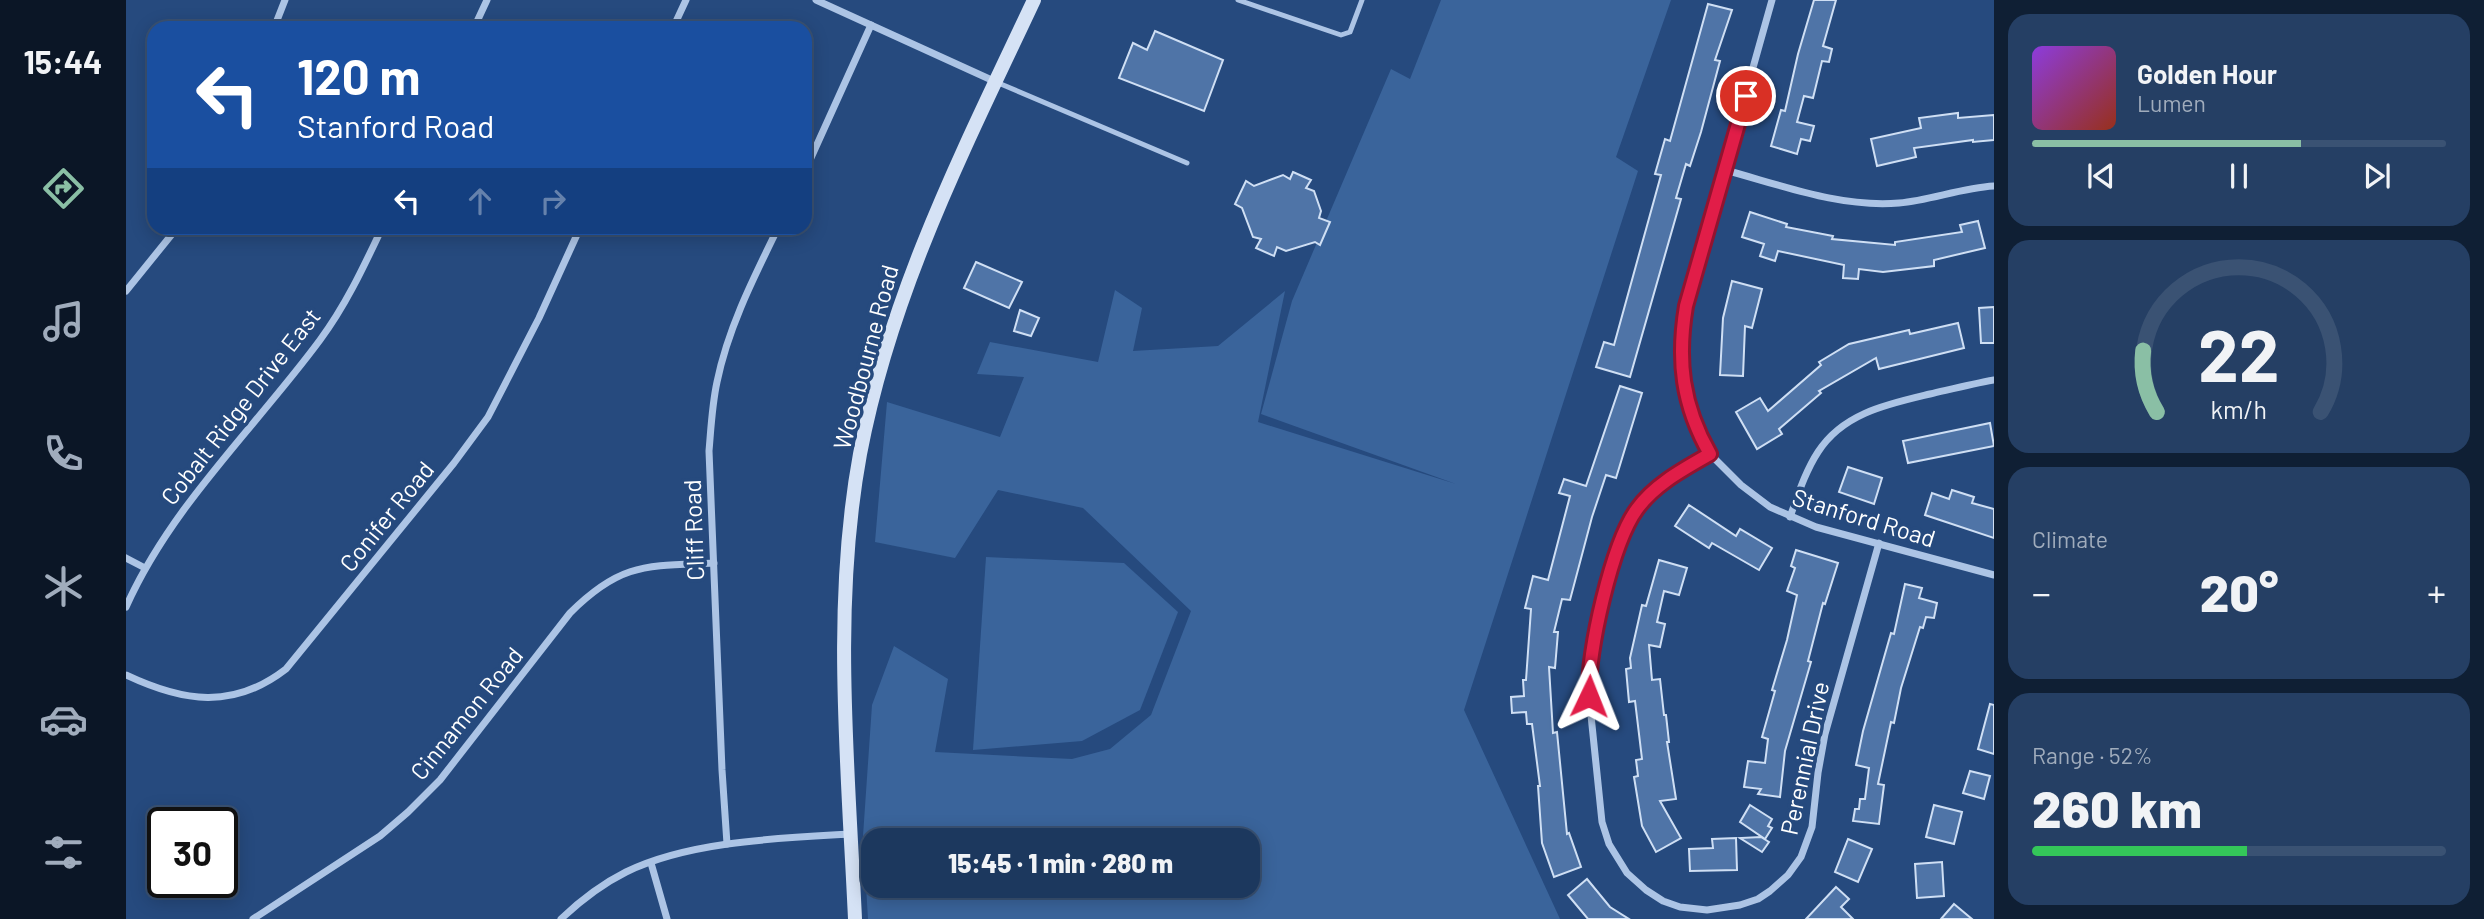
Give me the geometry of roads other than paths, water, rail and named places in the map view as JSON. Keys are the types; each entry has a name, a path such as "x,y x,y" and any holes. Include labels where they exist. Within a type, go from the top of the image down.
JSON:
{"main road":[{"name":"Woodbourne Road","path":"855,919 845,634 847,566 860,456 871,402 891,329 914,264 1034,0"}],"street":[{"path":"277,21 285,0"},
{"path":"477,21 487,0"},
{"path":"676,21 687,0"},
{"path":"816,0 996,82"},
{"name":"Stanford Road","path":"1772,0 1686,306 1681,357 1684,389 1690,412 1710,454 1760,501 1816,527 1994,575"},
{"path":"812,156 871,25"},
{"path":"1725,170 1816,195 1870,204 1923,200 1970,187 1994,186"},
{"path":"126,291 171,235"},
{"name":"Cobalt Ridge Drive East","path":"126,607 145,568 170,529 322,338 360,274 379,235"},
{"name":"Conifer Road","path":"126,675 160,689 209,699 244,693 267,683 286,668 454,463 488,417 539,318 577,235"},
{"name":"Cliff Road","path":"727,844 709,451 716,384 734,326 775,235"},
{"path":"1790,517 1818,452 1830,436 1844,425 1867,411 1891,402 1994,380"},
{"name":"Perennial Drive","path":"1710,454 1666,481 1637,509 1619,544 1590,654 1589,696 1602,822 1609,844 1627,873 1663,901 1680,907 1706,910 1740,905 1758,899 1770,891 1788,875 1801,857 1812,827 1825,734 1879,543"},
{"path":"126,558 145,568"},
{"name":"Cinnamon Road","path":"253,919 380,836 408,812 440,780 570,613 592,591 615,576 631,570 660,565 714,563"},
{"path":"561,919 602,886 627,871 651,863 727,844 851,834"},
{"path":"651,863 667,919"}],"lane":[{"path":"1238,0 1342,35 1350,32 1362,0"},
{"path":"996,82 1187,163"}]}
